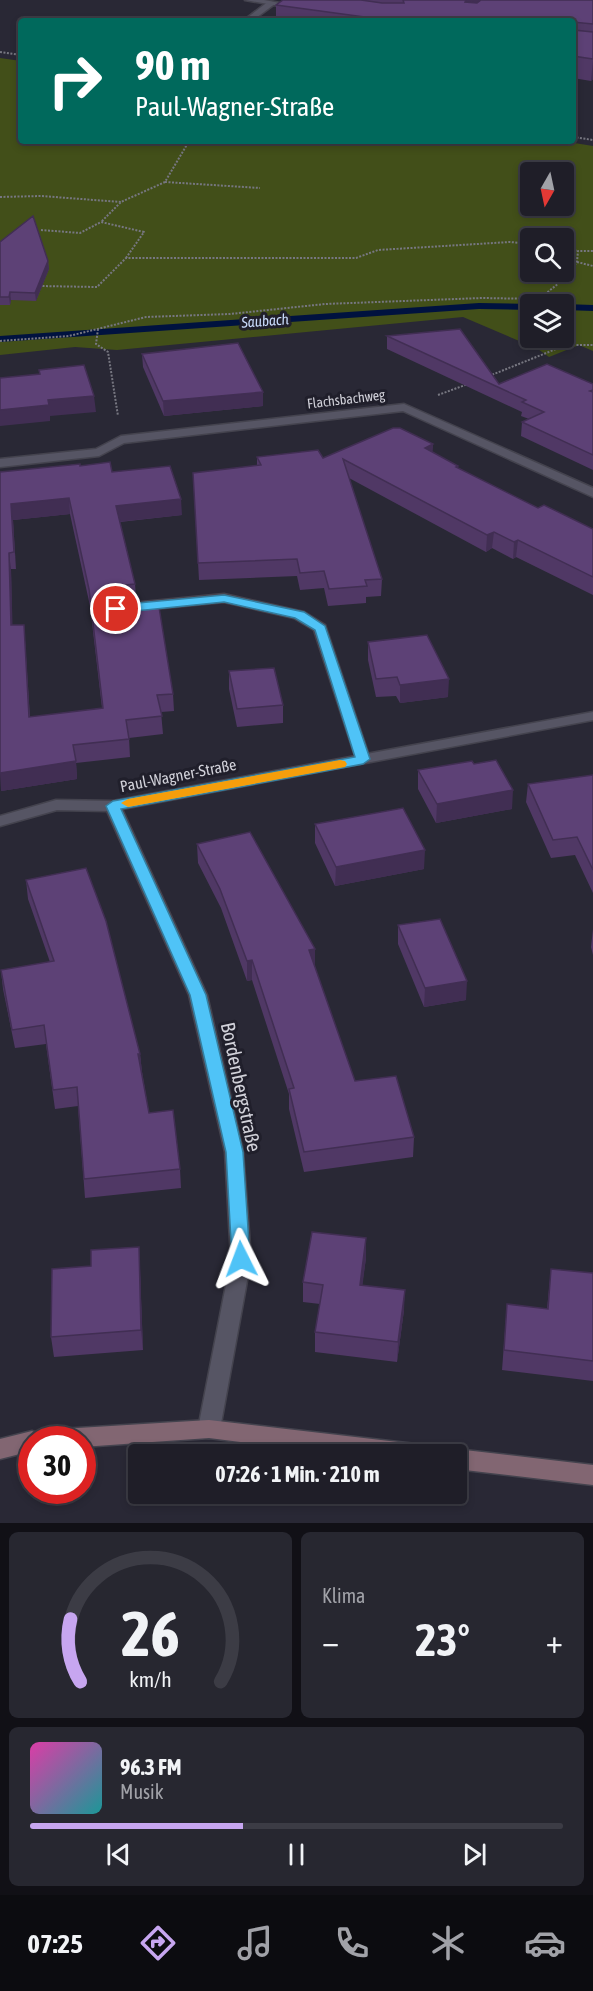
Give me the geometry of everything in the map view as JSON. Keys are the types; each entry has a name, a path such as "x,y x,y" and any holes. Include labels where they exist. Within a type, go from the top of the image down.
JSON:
{"main road":[{"path":"96,1437 209,1429 333,1444"},
{"path":"0,1449 18,1444"},
{"path":"467,1460 593,1475"}],"street":[{"path":"249,0 306,8"},
{"path":"251,18 275,2"},
{"name":"Flachsbachweg","path":"0,462 99,452 121,441 404,407 593,493"},
{"path":"116,609 224,598 299,615 320,628 363,759"},
{"name":"Paul-Wagner-Straße","path":"0,821 56,805 113,806 593,717"},
{"name":"Bordenbergstraße","path":"113,806 198,995 234,1152 241,1259 209,1429"}],"path":[{"path":"0,52 18,55"},
{"path":"576,137 593,140"},
{"path":"165,182 187,144"},
{"path":"40,230 80,233 101,222 121,202 165,182 260,188"},
{"path":"0,197 41,196 121,202"},
{"path":"32,286 97,287 126,258 144,232 101,222"},
{"path":"126,258 356,258 378,250 520,243"},
{"path":"574,250 593,251"},
{"path":"544,294 564,279 577,262 579,251"},
{"path":"577,262 593,266"},
{"path":"0,341 69,336 146,317 230,314 325,304 520,299"},
{"path":"98,329 96,344 108,352 121,441"},
{"path":"574,345 593,345"},
{"path":"482,379 559,348"},
{"path":"404,407 470,383"}],"green space":[{"path":"0,58 18,61 18,144 576,143 593,146 593,351 579,345 574,347 574,294 520,294 520,341 463,317 117,350 75,347 0,355"},
{"path":"536,348 572,348 549,357"}],"building":[{"path":"283,0 361,0 404,3 403,0 466,0 465,2 477,3 481,0 593,0 593,24 576,22 576,18 372,18 276,5"},
{"path":"576,30 593,32 593,59 576,56"},
{"path":"33,216 48,261 35,293 10,292 9,297 0,297 0,242"},
{"path":"460,329 499,384 547,364 593,384 593,390 590,391 593,392 593,455 522,422 544,412 522,402 526,400 387,336"},
{"path":"238,343 263,392 163,401 142,354"},
{"path":"84,365 94,396 48,400 49,405 0,410 0,378 40,374 39,370"},
{"path":"393,428 400,428 433,444 425,448 458,466 456,467 538,508 544,505 593,529 593,577 518,540 514,542 494,532 487,535 343,459 382,579 365,580 367,586 329,589 324,571 300,573 297,559 198,563 193,473 261,465 257,457 318,450 323,458"},
{"path":"110,462 112,472 170,466 181,499 116,506 135,584 115,586 106,591 115,598 138,596 141,608 159,607 173,694 157,695 162,716 126,720 129,739 73,745 76,761 0,773 0,472 80,464 80,466","holes":["69,498 89,589 103,708 29,717 24,625 11,625 9,553 14,552 11,504"]},
{"path":"427,635 449,679 400,685 397,677 376,679 368,642"},
{"path":"274,668 283,705 237,709 229,671"},
{"path":"496,760 513,790 437,804 418,770 472,761 474,764"},
{"path":"593,775 593,870 577,837 553,840 528,784"},
{"path":"403,808 425,850 336,867 315,824"},
{"path":"250,832 315,949 309,950 355,1081 396,1076 414,1137 304,1152 289,1089 294,1088 252,960 247,961 220,889 197,844"},
{"path":"86,868 106,921 140,1054 138,1054 149,1113 173,1110 180,1169 84,1179 77,1087 53,1090 44,1025 12,1030 1,970 54,961 26,880"},
{"path":"440,919 467,981 425,988 398,925"},
{"path":"312,1232 366,1238 360,1285 405,1290 398,1342 315,1332 323,1285 303,1282"},
{"path":"139,1247 141,1330 51,1337 52,1269 91,1266 91,1250"},
{"path":"551,1269 593,1273 593,1361 504,1350 507,1304 548,1309"}],"waterway":[{"name":"Saubach","path":"0,339 479,306 520,307"},
{"name":"Saubach","path":"574,307 593,308"}],"slow traffic":[{"path":"128,803 340,764"}],"route":[{"path":"116,609 224,598 299,615 320,628 363,759 113,806 198,995 234,1152 241,1259"}]}
